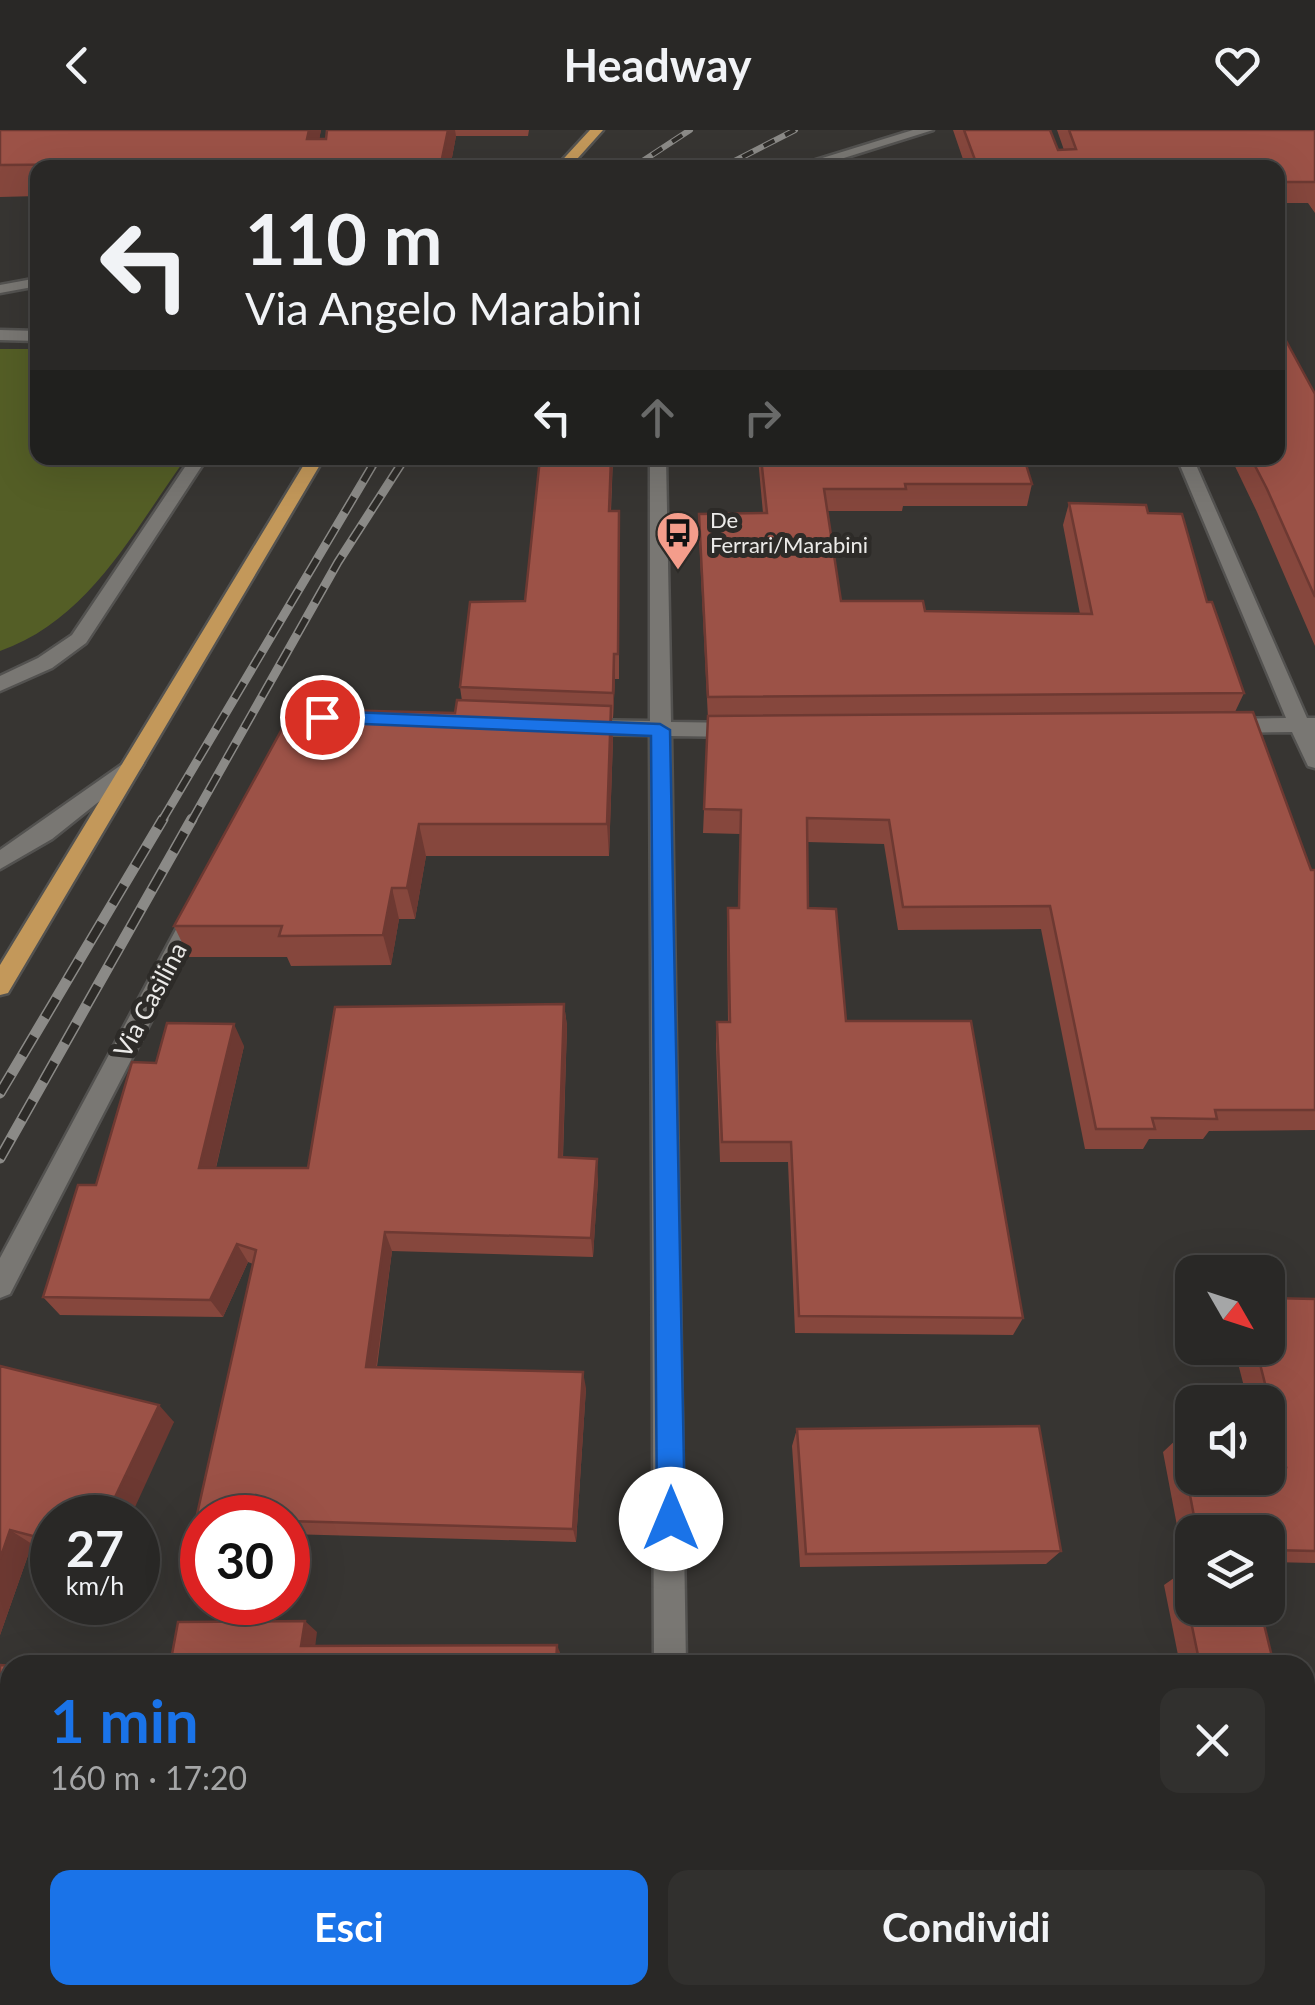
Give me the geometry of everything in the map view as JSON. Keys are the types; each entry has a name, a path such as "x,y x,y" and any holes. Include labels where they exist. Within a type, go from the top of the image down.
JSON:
{"main road":[{"path":"569,160 597,130"},
{"path":"1,979 312,465"}],"street":[{"path":"824,160 927,130"},
{"path":"0,289 30,283"},
{"path":"0,335 30,336"},
{"path":"0,684 45,664 78,638 194,465"},
{"path":"658,465 670,1655"},
{"path":"1188,465 1308,726 1315,761"},
{"path":"561,726 758,730"},
{"path":"1204,726 1308,726"},
{"path":"0,861 44,833 134,763"},
{"name":"Via Casilina","path":"0,1284 210,886"}],"green space":[{"path":"0,349 30,349 30,465 181,465 128,543 84,595 31,637 0,651"}],"building":[{"path":"0,130 309,130 307,139 326,139 327,130 448,130 442,160 30,160 30,165 0,165"},
{"path":"964,130 1050,130 1058,150 1076,149 1069,130 1315,130 1315,182 1285,182 1285,160 975,160"},
{"path":"1285,339 1315,394 1315,597 1255,465 1285,465"},
{"path":"539,465 611,465 609,511 619,511 618,654 614,654 613,693 460,687 470,602 525,601"},
{"path":"762,465 1026,465 1032,484 905,484 906,489 824,489 841,601 923,601 925,611 1092,614 1069,503 1146,505 1148,513 1182,514 1207,602 1212,602 1244,693 708,697 699,514 767,513"},
{"path":"457,700 611,706 607,824 419,824 407,888 392,888 383,935 279,936 282,926 174,926 293,709 455,713"},
{"path":"1253,712 1311,870 1315,870 1315,1110 1215,1110 1217,1119 1152,1118 1155,1129 1096,1129 1050,906 903,907 889,820 807,818 808,908 836,909 846,1021 971,1021 1023,1318 799,1316 791,1142 722,1142 717,1022 730,1022 728,908 739,908 741,810 704,809 708,716"},
{"path":"564,1004 559,1157 597,1159 591,1238 385,1232 366,1367 583,1372 573,1529 310,1522 310,1495 201,1495 256,1250 237,1244 210,1300 43,1297 78,1185 96,1185 132,1062 156,1063 167,1023 234,1024 199,1168 308,1168 335,1007"},
{"path":"1285,1298 1315,1299 1315,1551 1285,1550 1285,1515 1194,1515 1190,1495 1285,1495 1285,1385 1265,1385 1260,1365 1285,1365"},
{"path":"0,1366 159,1405 116,1495 30,1495 30,1535 10,1530 0,1559"},
{"path":"1039,1426 1061,1551 806,1554 797,1429"},
{"path":"178,1622 304,1625 301,1646 557,1645 556,1655 172,1655"},
{"path":"1192,1625 1264,1625 1272,1655 1198,1655"}],"railway":[{"path":"644,160 690,130"},
{"path":"737,160 795,130"},
{"path":"161,822 373,465"},
{"path":"191,822 338,562 400,465"},
{"path":"0,1093 163,819"},
{"path":"0,1158 192,819"}],"place":[{"name":"De Ferrari/Marabini","path":"678,571"}],"route":[{"path":"322,717 660,730 671,1519"}]}
